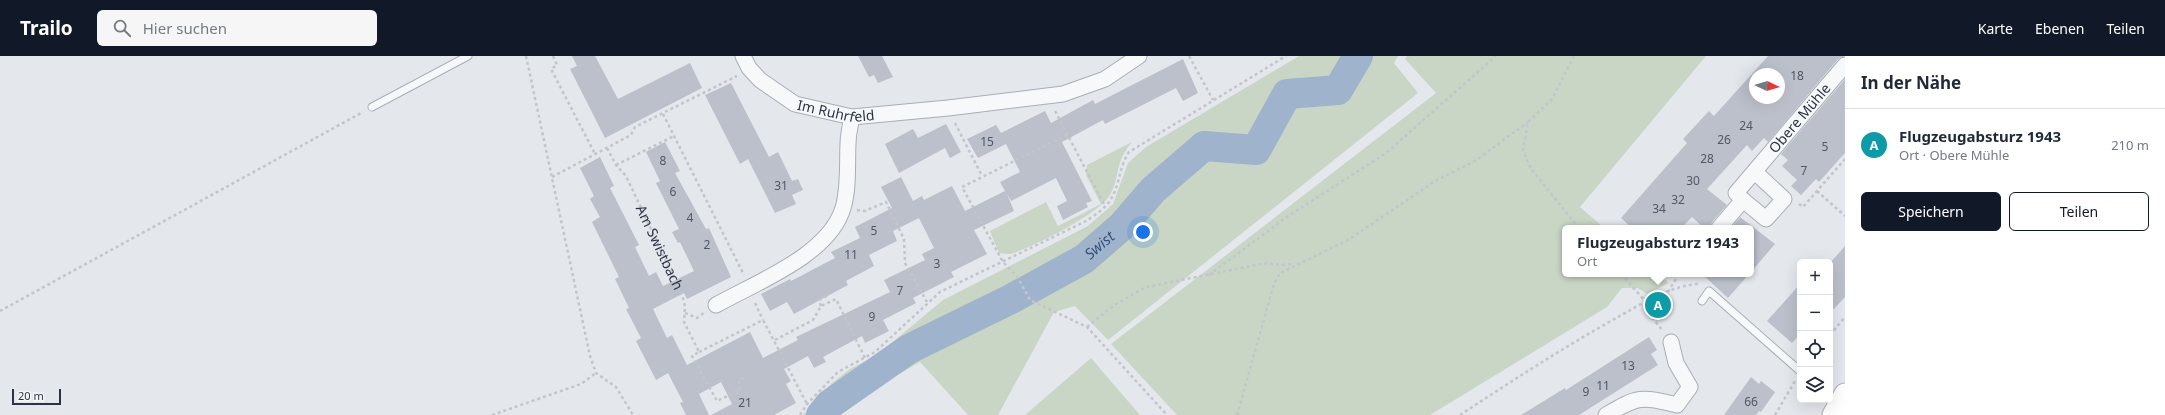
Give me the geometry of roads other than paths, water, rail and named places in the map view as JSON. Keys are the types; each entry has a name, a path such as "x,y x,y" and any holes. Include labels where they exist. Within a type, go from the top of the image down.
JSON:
{"street":[{"name":"Im Ruhrfeld","path":"746,62 760,80 795,104 852,117 948,108 1063,94 1106,79 1139,56"},
{"name":"Obere Mühle","path":"1743,200 1736,193 1845,65"},
{"path":"716,305 801,259 823,242 836,225 843,208 852,117"},
{"path":"1722,225 1743,200 1766,220 1784,199 1755,172"},
{"path":"1606,415 1632,401 1642,398 1677,405 1690,387 1676,363 1672,342"}],"lane":[{"path":"372,107 468,56"},
{"path":"1702,301 1709,291 1797,374"}],"waterway":[{"name":"Swist","path":"821,415 830,404 909,349 1011,299 1084,259 1122,226 1153,190 1204,146 1256,150 1287,94 1338,90 1358,56"}],"place":[{"name":"Flugzeugabsturz 1943","path":"1658,305"}]}
